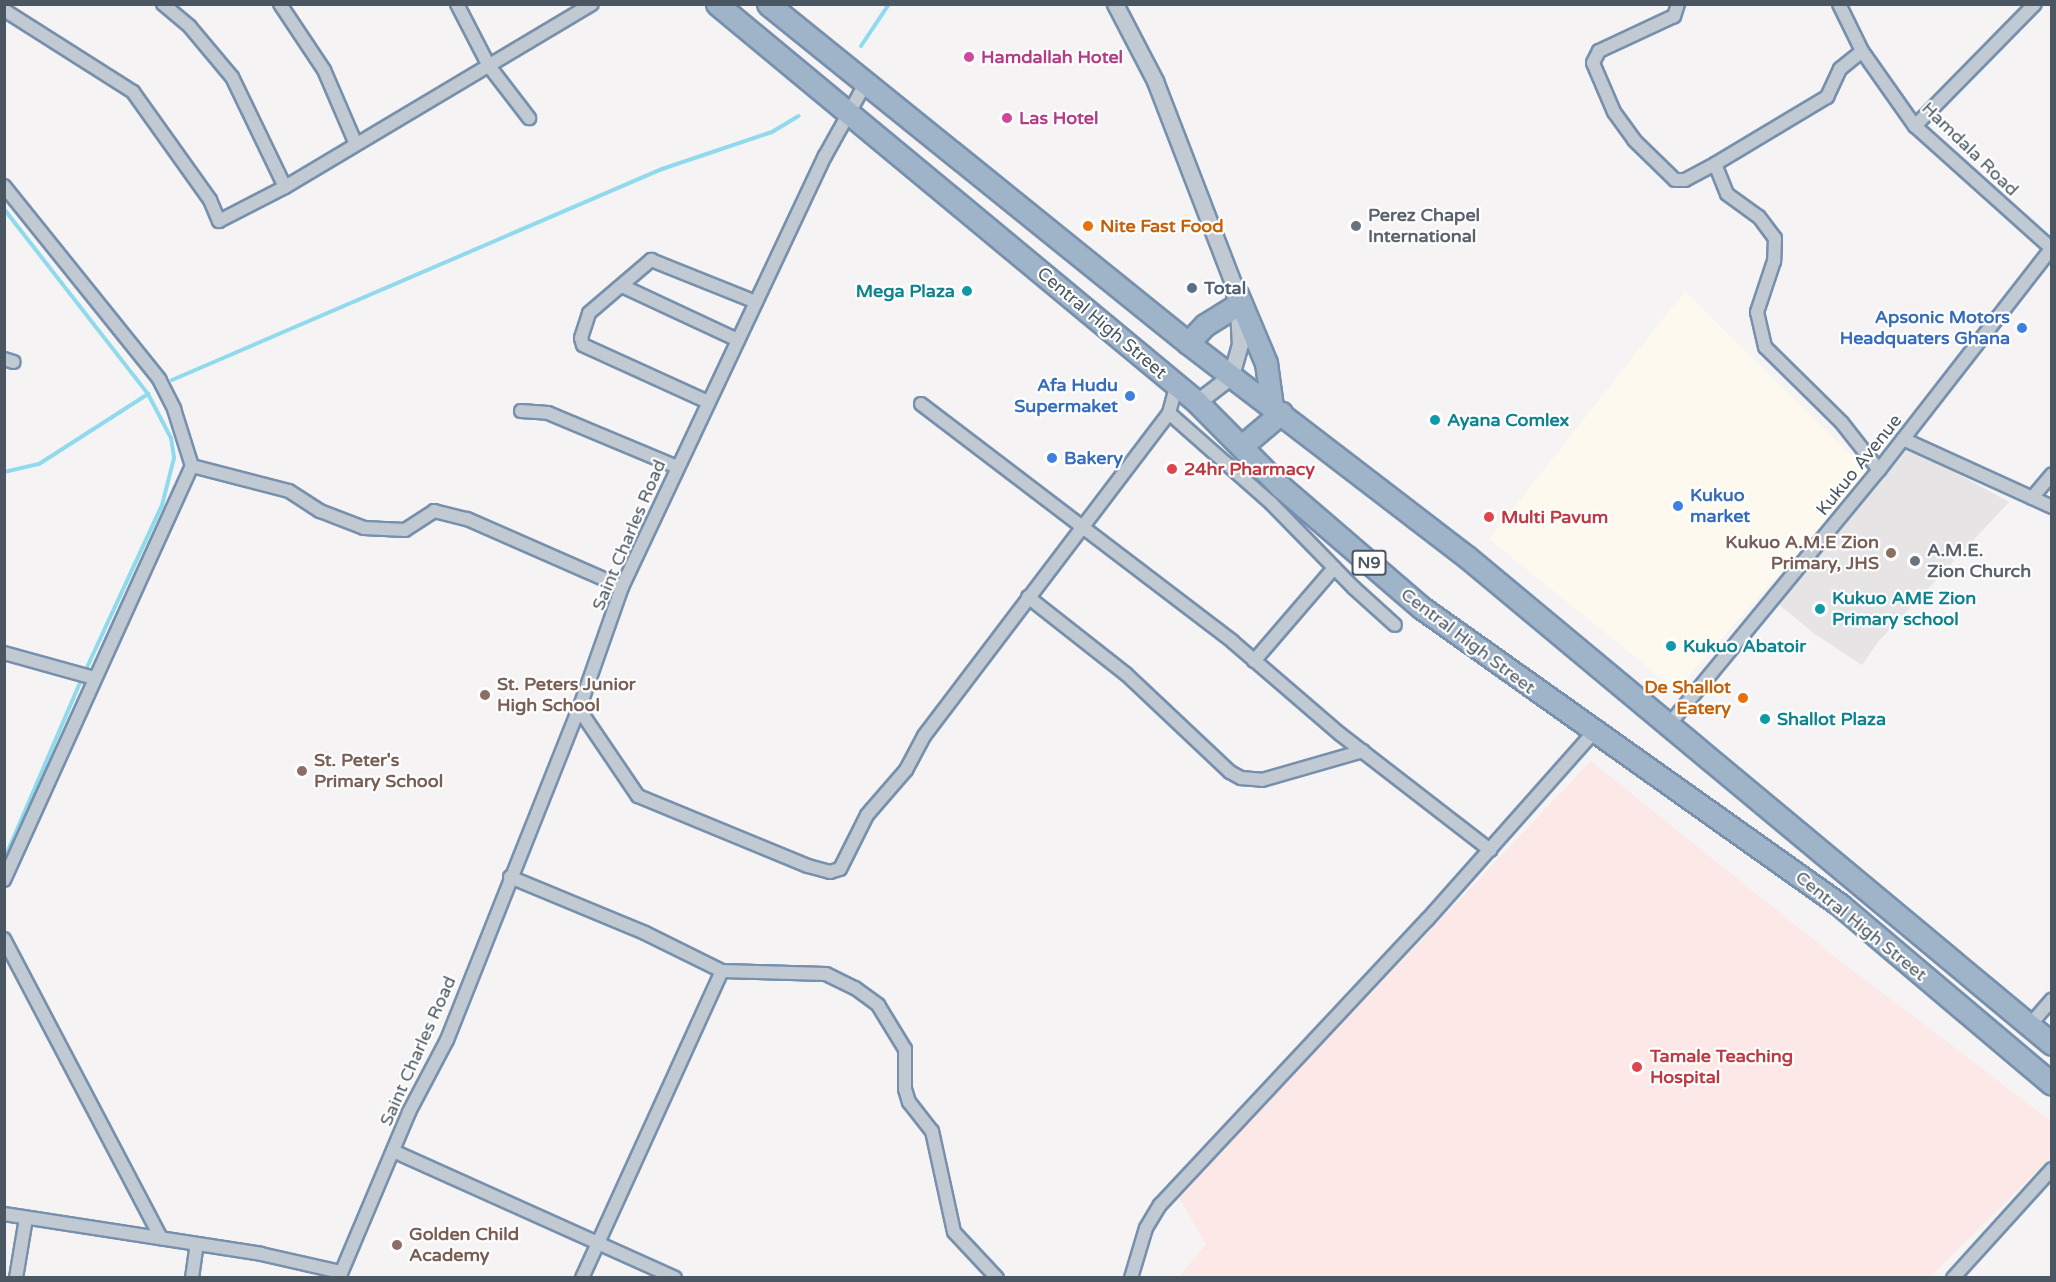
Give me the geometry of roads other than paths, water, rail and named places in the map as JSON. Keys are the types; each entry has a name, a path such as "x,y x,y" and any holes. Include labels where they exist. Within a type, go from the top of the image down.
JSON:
{"highway":[{"name":"Central High Street","path":"717,4 1197,402 1243,445 1280,486 1422,608 1840,904 2052,1084"},
{"name":"Central High Street","path":"768,4 1188,344 1467,557 1667,727 2052,1044"},
{"path":"1188,344 1205,325 1237,299 1266,363 1276,410 1243,445"}],"street":[{"path":"163,4 190,27 232,77 285,187"},
{"path":"280,4 324,70 355,142"},
{"path":"457,4 489,66 529,118"},
{"path":"4,10 133,92 210,200 219,221 285,187 355,142 489,66 591,4"},
{"path":"1115,4 1155,81 1237,299 1240,344 1231,376 1197,402"},
{"path":"1678,4 1674,16 1599,51 1594,56 1594,72 1614,112 1669,178 1685,180 1827,97 1840,69 1862,51"},
{"name":"Hamdala Road","path":"1839,4 1862,51 1915,126 2051,248"},
{"path":"1915,126 2035,4"},
{"name":"Saint Charles Road","path":"340,1275 393,1151 447,1040 510,877 579,709 622,587 846,112 865,84"},
{"path":"1715,164 1727,194 1759,217 1775,238 1776,255 1757,312 1765,347 1842,423 1879,470"},
{"path":"4,186 159,379 174,409 192,466 4,880"},
{"name":"Kukuo Avenue","path":"1667,727 1879,470 2051,248"},
{"path":"708,402 583,345 581,338 591,309 651,260 756,302"},
{"path":"622,286 738,340"},
{"path":"579,709 638,796 830,872 847,862 867,815 906,770 924,736 1028,597 1064,554 1081,524 1169,413 1176,386"},
{"path":"921,404 1081,524 1490,850"},
{"path":"522,411 548,413 677,467"},
{"path":"1169,413 1271,503 1334,568 1395,625"},
{"path":"1903,439 2052,507"},
{"path":"192,466 289,491 320,511 364,528 405,530 434,512 467,519 622,587"},
{"path":"2032,498 2052,474"},
{"path":"1254,661 1334,568"},
{"path":"1028,597 1126,674 1222,766 1241,778 1262,780 1363,751"},
{"path":"4,653 94,678"},
{"path":"1131,1278 1146,1228 1160,1205 1490,850 1594,732"},
{"path":"510,877 645,933 722,971 826,974 855,988 878,1005 905,1048 905,1089 909,1102 932,1131 954,1232 997,1278"},
{"path":"4,939 161,1238"},
{"path":"582,1278 722,971"},
{"path":"2029,1026 2052,1000"},
{"path":"393,1151 599,1241 675,1278"},
{"path":"1953,1278 2052,1169"},
{"path":"4,1214 197,1244 340,1275"},
{"path":"16,1278 26,1218"},
{"path":"192,1278 197,1244"}],"waterway":[{"path":"861,46 889,4"},
{"path":"172,380 662,169 772,132 799,116"},
{"path":"4,209 148,394 171,438 174,458 162,505 85,672"},
{"path":"4,472 39,464 148,394"},
{"path":"4,860 82,678"}],"place":[{"name":"Hamdallah Hotel","path":"969,57"},
{"name":"Las Hotel","path":"1007,118"},
{"name":"Nite Fast Food","path":"1088,226"},
{"name":"Perez Chapel International","path":"1356,226"},
{"name":"Total","path":"1192,288"},
{"name":"Mega Plaza","path":"967,291"},
{"name":"Apsonic Motors Headquaters Ghana","path":"2022,328"},
{"name":"Afa Hudu Supermaket","path":"1130,396"},
{"name":"Ayana Comlex","path":"1435,420"},
{"name":"Bakery","path":"1052,458"},
{"name":"24hr Pharmacy","path":"1172,469"},
{"name":"Kukuo market","path":"1678,506"},
{"name":"Multi Pavum","path":"1489,517"},
{"name":"Kukuo A.M.E Zion Primary, JHS","path":"1891,553"},
{"name":"A.M.E. Zion Church","path":"1915,561"},
{"name":"Kukuo AME Zion Primary school","path":"1820,609"},
{"name":"Kukuo Abatoir","path":"1671,646"},
{"name":"St. Peters Junior High School","path":"485,695"},
{"name":"De Shallot Eatery","path":"1743,698"},
{"name":"Shallot Plaza","path":"1765,719"},
{"name":"St. Peter's Primary School","path":"302,771"},
{"name":"Tamale Teaching Hospital","path":"1637,1067"},
{"name":"Golden Child Academy","path":"397,1245"}]}
